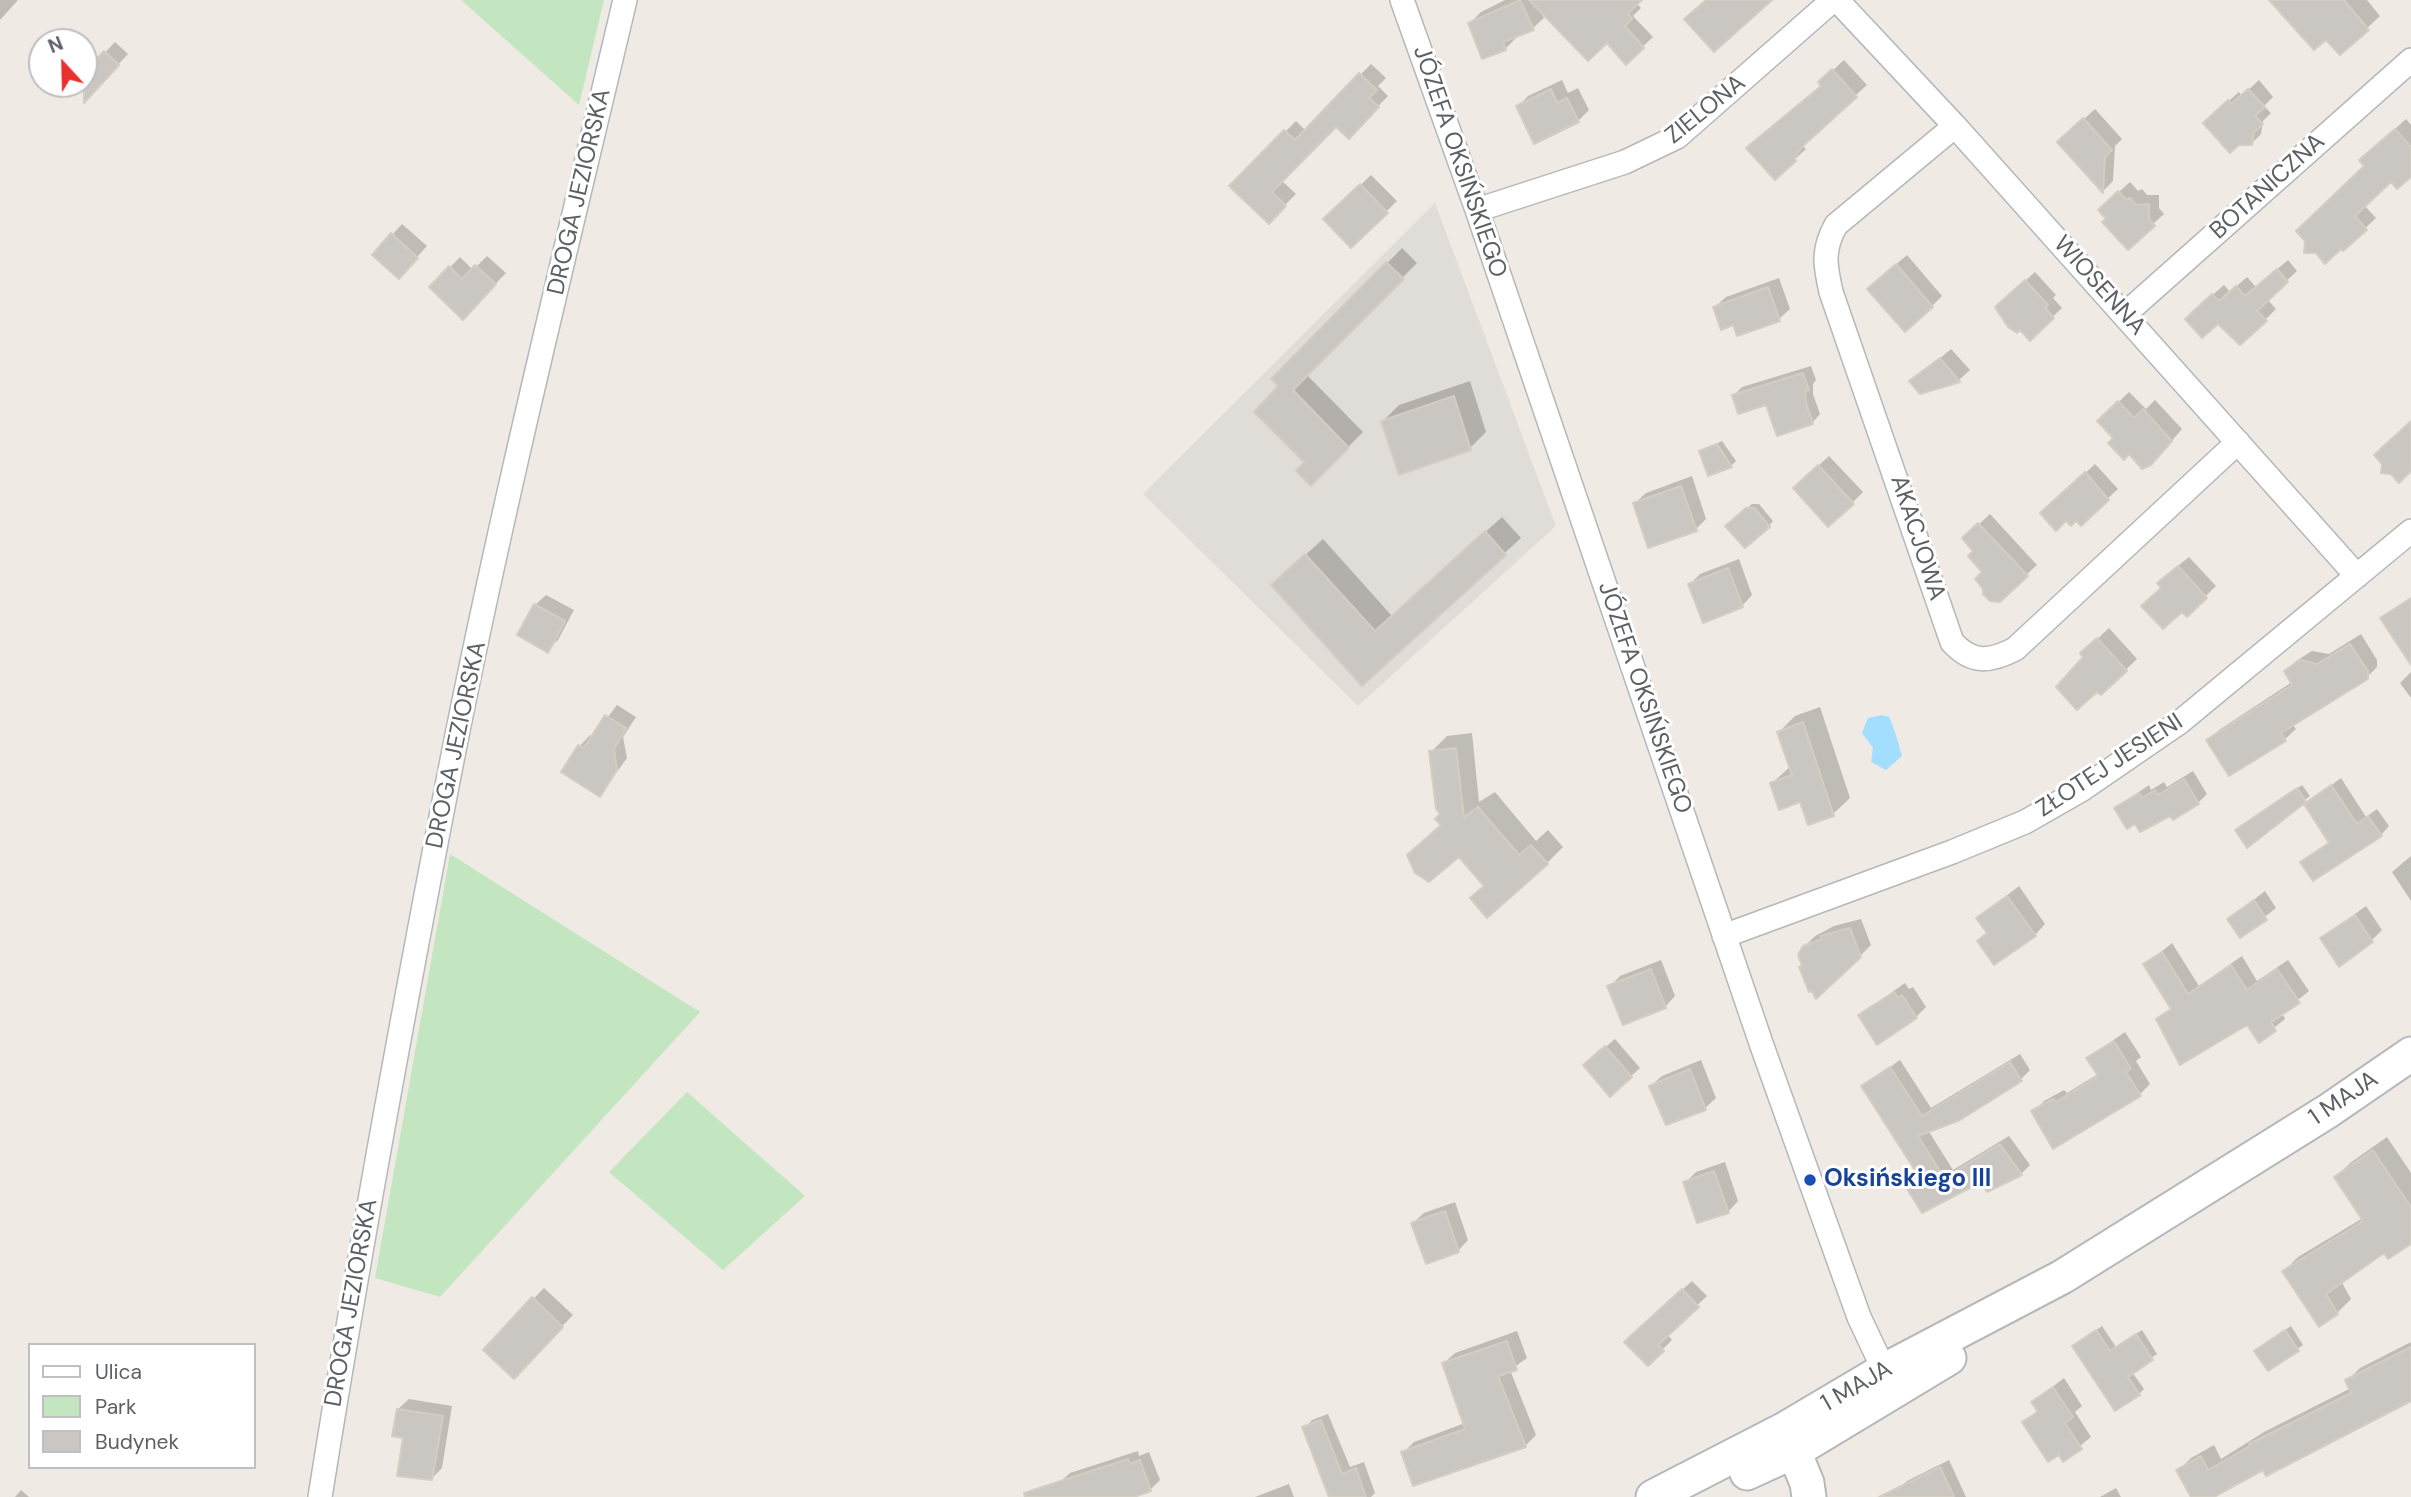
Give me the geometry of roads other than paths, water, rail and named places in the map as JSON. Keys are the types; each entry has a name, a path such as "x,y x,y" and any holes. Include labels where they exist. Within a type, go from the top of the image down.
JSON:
{"main road":[{"name":"1 MAJA","path":"1675,1497 1734,1479 1790,1440 1889,1382 1998,1327 2062,1277 2328,1111 2411,1054"},
{"name":"1 MAJA","path":"1653,1497 1790,1440"},
{"path":"1790,1440 1809,1497"}],"street":[{"name":"DROGA JEZIORSKA","path":"320,1497 365,1223 447,785 517,460 625,0"},
{"name":"JÓZEFA OKSIŃSKIEGO","path":"1402,0 1477,209 1724,936 1859,1317 1889,1382"},
{"name":"ZIELONA","path":"1477,209 1625,162 1666,143 1702,117 1835,0"},
{"name":"WIOSENNA","path":"1835,0 1955,126 2357,576"},
{"name":"BOTANICZNA","path":"2125,314 2411,60"},
{"name":"AKACJOWA","path":"1955,126 1836,225 1825,248 1824,261 1831,292 1952,642 1962,653 1976,660 1996,659 2015,649 2238,442"},
{"name":"ZŁOTEJ JESIENI","path":"1724,936 2025,822 2081,790 2180,722 2411,531"}],"water":[{"path":"1882,715 1889,717 1902,756 1886,770 1871,762 1873,748 1862,733 1868,718"}],"place":[{"name":"Oksińskiego III","path":"1810,1180"}]}
